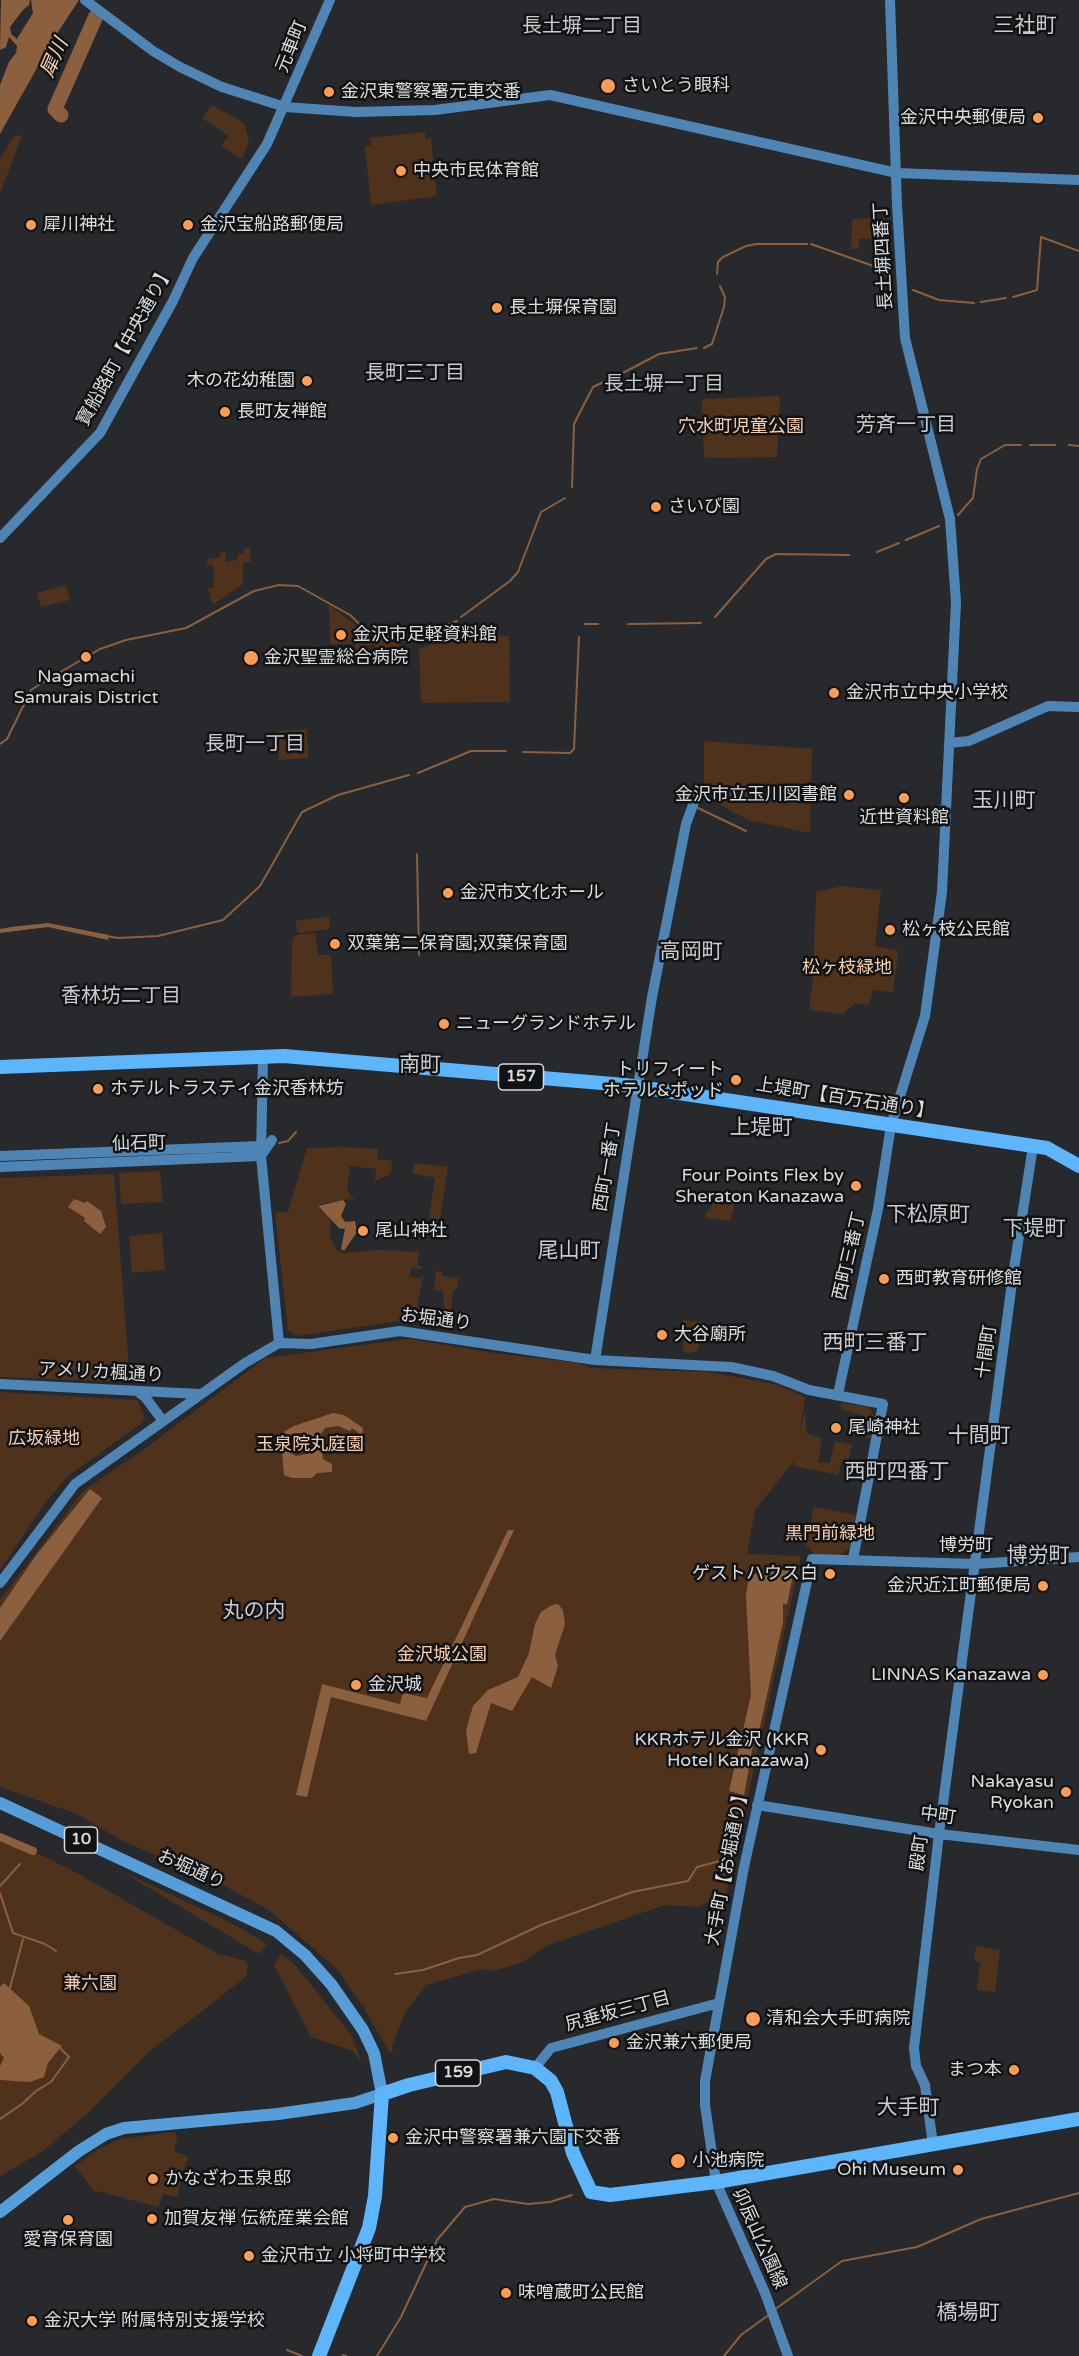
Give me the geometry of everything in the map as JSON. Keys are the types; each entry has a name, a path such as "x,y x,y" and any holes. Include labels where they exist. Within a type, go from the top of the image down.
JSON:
{"highway":[{"name":"157","path":"0,1067 263,1057 637,1087"},
{"name":"上堤町【百万石通り】","path":"637,1087 1047,1148 1079,1166"},
{"name":"159","path":"382,2094 506,2062 536,2068"},
{"path":"536,2068 551,2081 556,2092 573,2153 591,2192 623,2196 1079,2119"},
{"path":"319,2356 369,2228 375,2196 382,2094"}],"main road":[{"name":"お堀通り","path":"0,1803 276,1930 305,1954 344,2001 363,2030 374,2053 382,2094"},
{"path":"0,2212 106,2134 141,2125 278,2114 355,2103 382,2094"}],"street":[{"path":"85,0 153,51 180,67 222,87 285,107 356,112 435,110 550,95 897,173 1079,180"},
{"name":"元車町","path":"192,258 267,144 330,0"},
{"name":"長土塀四番丁","path":"890,0 897,205 905,338 950,519 955,562 956,602 949,743"},
{"name":"寶船路町【中央通り】","path":"0,538 100,433 173,301 192,258"},
{"path":"949,743 969,741 1048,706 1079,707"},
{"name":"西町三番丁","path":"838,1394 878,1209 891,1125 925,1016 942,892 949,743"},
{"name":"西町一番丁","path":"595,1360 652,997 686,824 696,797"},
{"path":"0,1583 75,1484 200,1394 279,1343 261,1151 263,1057"},
{"path":"261,1151 272,1140"},
{"name":"十間町","path":"976,1564 1013,1275 1033,1146"},
{"name":"仙石町","path":"0,1167 147,1156 261,1151"},
{"name":"仙石町","path":"0,1156 147,1156"},
{"name":"お堀通り","path":"279,1343 311,1344 400,1331 595,1360 730,1367 773,1376 809,1390 883,1404 853,1559"},
{"name":"アメリカ楓通り","path":"0,1384 200,1394"},
{"path":"138,1392 145,1396 162,1421"},
{"name":"博労町","path":"812,1559 976,1564 1079,1557"},
{"name":"大手町【お堀通り】","path":"716,2182 705,2105 706,2067 757,1805 812,1559"},
{"name":"殿町","path":"933,2145 925,2085 916,2066 914,2048 939,1834 976,1564"},
{"name":"中町","path":"757,1805 939,1834 1079,1850"},
{"name":"尻垂坂三丁目","path":"536,2068 551,2048 719,2003"},
{"name":"卯辰山公園線","path":"716,2182 772,2312 788,2356"}],"green space":[{"path":"212,105 244,123 249,141 242,159 221,146 229,136 202,118"},
{"name":"中央市民体育館","path":"425,132 425,139 431,138 437,196 371,205 365,147 371,145 370,138"},
{"path":"15,135 22,136 0,193 0,159"},
{"path":"885,218 886,238 859,239 859,249 851,249 852,219"},
{"name":"穴水町児童公園","path":"777,396 780,399 777,457 707,458 704,456 702,401 704,399"},
{"path":"244,548 250,548 251,562 243,562 243,584 216,603 212,603 208,588 214,588 213,565 207,565 207,559 218,558 221,556 220,552 225,551 226,562 238,560 238,554 245,553"},
{"path":"66,585 70,600 41,607 37,593"},
{"path":"329,605 367,634 402,645 403,651 376,654 375,645 362,645 362,655 356,655 355,644 330,644"},
{"path":"462,632 509,636 510,702 421,703 419,649"},
{"path":"307,729 308,758 279,760 278,731"},
{"path":"704,741 812,749 810,833 748,820 704,796"},
{"name":"松ヶ枝緑地","path":"842,886 881,890 875,946 898,951 893,992 873,990 869,1005 855,1003 843,1014 809,1010 813,978 816,892"},
{"path":"329,916 330,929 298,933 295,921"},
{"path":"315,933 318,955 331,955 333,994 291,997 292,940 296,935"},
{"path":"307,1148 378,1149 377,1159 392,1161 391,1174 375,1181 376,1169 350,1166 347,1190 355,1201 349,1199 320,1204 318,1208 331,1220 330,1237 336,1250 343,1253 380,1250 419,1252 417,1265 422,1266 422,1269 411,1268 409,1277 420,1279 423,1274 417,1310 444,1313 443,1291 434,1290 436,1271 442,1272 442,1276 458,1278 457,1289 453,1290 451,1310 463,1311 460,1329 400,1321 296,1336 288,1330 275,1213 288,1212"},
{"path":"415,1163 448,1167 440,1219 429,1218 435,1178 412,1173"},
{"path":"160,1171 163,1202 121,1204 119,1173"},
{"path":"114,1174 130,1382 0,1377 0,1178"},
{"path":"713,1203 735,1203 730,1221 707,1218 705,1215"},
{"path":"162,1233 165,1270 132,1273 129,1236"},
{"path":"683,1320 702,1322 698,1351 687,1353 683,1350"},
{"name":"金沢城公園","path":"409,1339 501,1354 579,1363 591,1368 709,1372 778,1385 805,1397 799,1433 805,1411 807,1434 822,1438 818,1462 830,1463 835,1441 852,1445 848,1461 842,1460 838,1475 794,1466 794,1461 755,1510 747,1554 801,1556 724,1904 709,1902 698,1907 665,1905 548,1945 521,1963 493,1971 482,1969 426,1985 406,2011 392,2046 393,2052 390,2053 364,2009 366,2005 362,2006 337,1969 269,1910 221,1884 121,1840 77,1814 0,1787 0,1600 83,1491 142,1451 265,1358"},
{"name":"広坂緑地","path":"0,1392 137,1400 144,1415 143,1422 67,1477 45,1503 0,1570"},
{"path":"841,1403 869,1407 875,1417 871,1439 865,1438 868,1421 864,1416 840,1409"},
{"name":"黒門前緑地","path":"814,1507 856,1515 850,1548 840,1555 816,1556 806,1545"},
{"name":"兼六園","path":"0,1835 77,1873 218,1954 246,1961 248,1965 246,1977 150,2051 89,2112 43,2151 0,2176"},
{"path":"119,1870 233,1924 267,1944 259,1954"},
{"path":"976,1946 1000,1950 995,1992 977,1990 980,1962 974,1960"},
{"path":"281,1954 295,1965 352,2036 362,2063 353,2051 311,2037 274,1965"},
{"path":"175,2132 177,2137 174,2152 188,2156 177,2197 163,2194 158,2207 93,2190 75,2166 98,2149 120,2139"}],"shaded area":[{"path":"1,0 30,0 29,5 10,27 11,34 17,39 33,13 31,0 79,0 52,41 0,134 0,85 9,62 16,53 17,46 9,37 6,47 0,50"},
{"path":"48,923 109,935 108,940 48,927 0,933 0,929"},
{"path":"74,1199 85,1203 87,1201 101,1211 106,1227 100,1234 84,1221 85,1218 68,1207"},
{"path":"343,1200 346,1204 341,1216 345,1222 355,1221 357,1232 344,1251 341,1249 345,1229 339,1228 318,1206"},
{"path":"333,1413 344,1415 363,1428 362,1436 357,1435 358,1432 352,1428 350,1431 338,1426 325,1428 321,1434 323,1459 332,1464 332,1472 317,1473 312,1478 292,1478 284,1475 282,1451 278,1443 280,1434 294,1426","holes":["300,1433 307,1436 313,1448 307,1454 296,1456 289,1452 289,1441 293,1434"]},
{"path":"90,1489 102,1498 0,1641 0,1608 37,1554"},
{"path":"508,1530 514,1530 426,1721 331,1697 307,1797 296,1795 322,1684 400,1704 403,1693 427,1698"},
{"path":"789,1569 792,1580 787,1604 783,1604 783,1622 756,1745 753,1745 744,1795 729,1791 751,1695 746,1596 749,1575"},
{"path":"558,1604 563,1610 565,1624 555,1655 558,1666 551,1688 532,1677 512,1711 491,1703 476,1753 469,1754 466,1730 473,1706 488,1690 518,1677 529,1653 535,1624 541,1612"},
{"path":"4,1983 29,2006 39,2034 62,2046 48,2063 44,2077 30,2082 0,2080 0,2066 4,2058 0,2053 0,1987"}],"waterway":[{"name":"犀川","path":"61,115 55,109 96,16"},
{"path":"1013,297 1037,290 1041,237 1079,251"},
{"path":"717,274 718,262 723,257 746,246 807,244"},
{"path":"811,244 879,268 890,279"},
{"path":"704,348 712,344 724,307 725,297 720,286"},
{"path":"913,290 939,300 974,303"},
{"path":"981,302 1006,298"},
{"path":"619,375 659,354 697,348"},
{"path":"572,487 574,424 593,387 612,378"},
{"path":"958,515 973,498 977,469 981,459 1005,445 1021,445"},
{"path":"1030,445 1055,445"},
{"path":"1069,445 1079,446"},
{"path":"461,617 510,581 518,572 541,512 565,498"},
{"path":"906,540 939,526"},
{"path":"877,552 899,543"},
{"path":"715,617 766,559 776,554 849,555"},
{"path":"57,674 100,649 126,640 186,628 254,591 279,585 298,586 350,615 368,632 402,641 457,621"},
{"path":"628,624 701,623"},
{"path":"585,624 598,624"},
{"path":"523,752 570,753 574,749 579,637"},
{"path":"0,744 7,739 31,690 51,677"},
{"path":"418,773 471,751 506,751"},
{"path":"106,936 118,938 158,936 223,920 260,886 302,812 338,795 409,775"},
{"path":"698,808 746,831"},
{"path":"417,854 419,955"},
{"path":"279,1143 288,1141 296,1132"},
{"path":"395,1974 423,1970 459,1958 477,1955 541,1925 632,1892 688,1881 697,1867 727,1859 729,1851 725,1845 736,1825 737,1814"},
{"path":"0,1837 33,1851"},
{"path":"0,1886 20,1864"},
{"path":"0,1893 13,1933 45,1944 56,1951"},
{"path":"10,1988 23,1939"},
{"path":"0,2119 51,2082 69,2057 61,2049"},
{"path":"774,2310 842,2261 917,2247 981,2219 1079,2193"},
{"path":"377,2356 401,2317 437,2240 465,2207 494,2199 528,2204 550,2202 572,2195"},
{"path":"724,2356 741,2335 770,2314"},
{"path":"287,2350 302,2356"}],"place":[{"name":"さいとう眼科","path":"608,86"},
{"name":"金沢東警察署元車交番","path":"329,92"},
{"name":"金沢中央郵便局","path":"1038,118"},
{"name":"中央市民体育館","path":"401,171"},
{"name":"犀川神社","path":"31,225"},
{"name":"金沢宝船路郵便局","path":"188,225"},
{"name":"長土塀保育園","path":"497,308"},
{"name":"木の花幼稚園","path":"307,381"},
{"name":"長町友禅館","path":"225,412"},
{"name":"さいび園","path":"656,507"},
{"name":"金沢市足軽資料館","path":"341,635"},
{"name":"Nagamachi Samurais District","path":"86,657"},
{"name":"金沢聖霊総合病院","path":"251,658"},
{"name":"金沢市立中央小学校","path":"834,693"},
{"name":"金沢市立玉川図書館","path":"849,795"},
{"name":"近世資料館","path":"904,798"},
{"name":"金沢市文化ホール","path":"448,893"},
{"name":"松ヶ枝公民館","path":"890,930"},
{"name":"双葉第二保育園;双葉保育園","path":"335,944"},
{"name":"ニューグランドホテル","path":"444,1024"},
{"name":"トリフィート ホテル&ポッド","path":"736,1080"},
{"name":"ホテルトラスティ金沢香林坊","path":"98,1089"},
{"name":"Four Points Flex by Sheraton Kanazawa","path":"856,1186"},
{"name":"尾山神社","path":"363,1231"},
{"name":"西町教育研修館","path":"884,1279"},
{"name":"大谷廟所","path":"662,1335"},
{"name":"尾崎神社","path":"836,1428"},
{"name":"ゲストハウス白","path":"830,1574"},
{"name":"金沢近江町郵便局","path":"1043,1586"},
{"name":"LINNAS Kanazawa","path":"1043,1675"},
{"name":"金沢城","path":"356,1685"},
{"name":"KKRホテル金沢 (KKR Hotel Kanazawa)","path":"821,1750"},
{"name":"Nakayasu Ryokan","path":"1066,1792"},
{"name":"清和会大手町病院","path":"753,2019"},
{"name":"金沢兼六郵便局","path":"614,2043"},
{"name":"まつ本","path":"1014,2070"},
{"name":"金沢中警察署兼六園下交番","path":"393,2138"},
{"name":"小池病院","path":"678,2161"},
{"name":"Ohi Museum","path":"958,2170"},
{"name":"かなざわ玉泉邸","path":"153,2179"},
{"name":"加賀友禅 伝統産業会館","path":"152,2219"},
{"name":"愛育保育園","path":"68,2220"},
{"name":"金沢市立 小将町中学校","path":"249,2256"},
{"name":"味噌蔵町公民館","path":"506,2293"},
{"name":"金沢大学 附属特別支援学校","path":"32,2321"}],"district":[{"name":"三社町","path":"1025,26"},
{"name":"長土塀二丁目","path":"582,27"},
{"name":"長町三丁目","path":"415,374"},
{"name":"長土塀一丁目","path":"664,385"},
{"name":"芳斉一丁目","path":"906,426"},
{"name":"長町一丁目","path":"255,745"},
{"name":"玉川町","path":"1004,801"},
{"name":"高岡町","path":"691,952"},
{"name":"香林坊二丁目","path":"121,997"},
{"name":"南町","path":"420,1065"},
{"name":"上堤町","path":"761,1128"},
{"name":"下松原町","path":"928,1215"},
{"name":"下堤町","path":"1034,1229"},
{"name":"尾山町","path":"569,1251"},
{"name":"西町三番丁","path":"875,1343"},
{"name":"十間町","path":"979,1436"},
{"name":"西町四番丁","path":"897,1472"},
{"name":"博労町","path":"1038,1556"},
{"name":"丸の内","path":"254,1611"},
{"name":"大手町","path":"908,2108"},
{"name":"橋場町","path":"968,2313"}],"park label":[{"name":"玉泉院丸庭園","path":"310,1445"}]}
